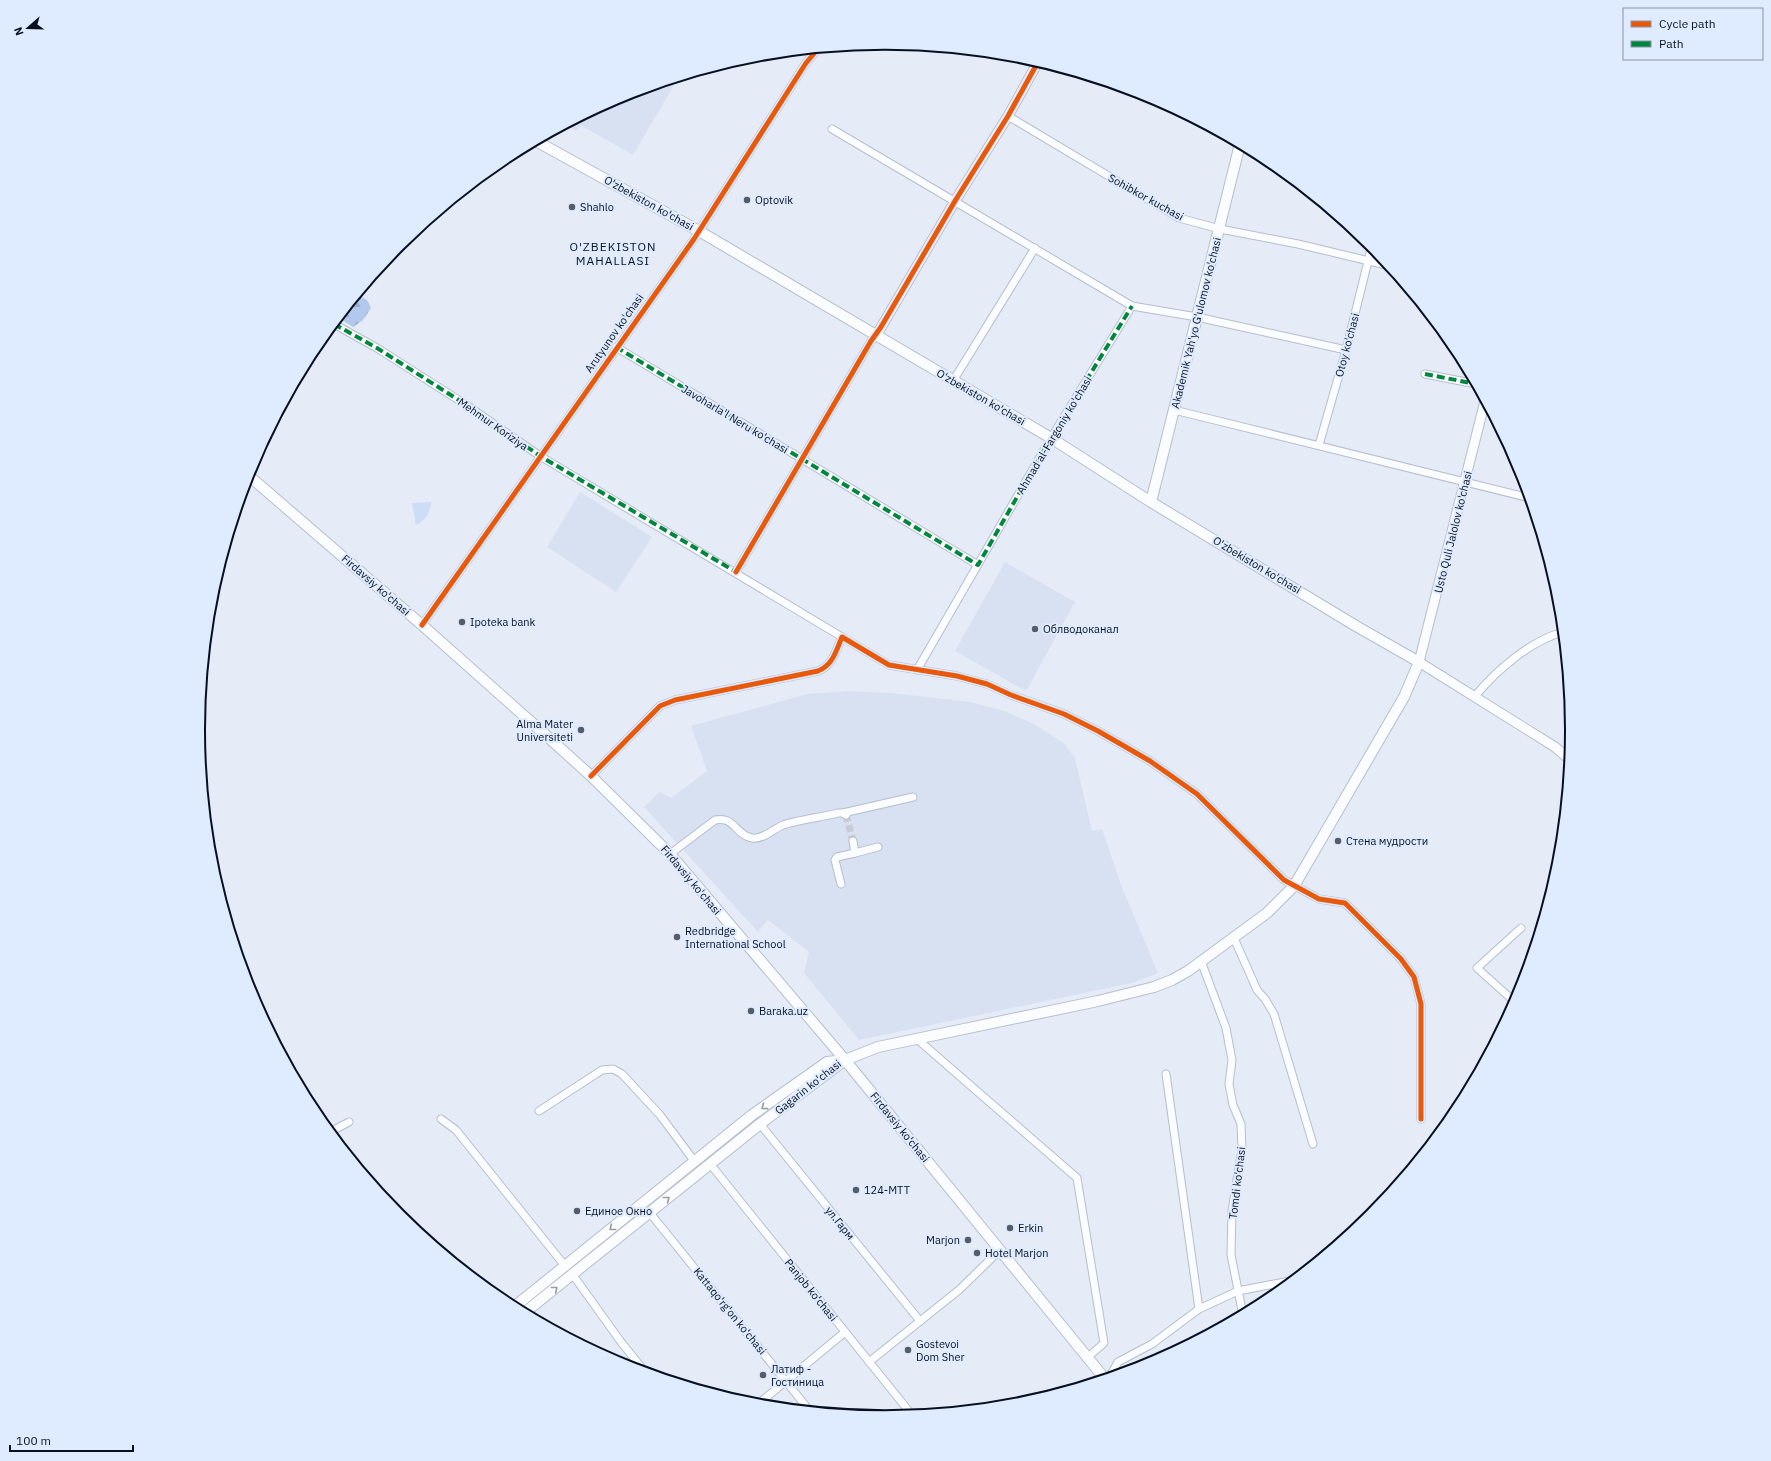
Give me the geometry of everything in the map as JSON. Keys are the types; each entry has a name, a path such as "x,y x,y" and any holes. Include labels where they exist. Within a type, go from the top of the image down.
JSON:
{"main road":[{"name":"O'zbekiston ko'chasi","path":"541,144 699,231 1051,438 1151,502 1356,626 1419,662"},
{"name":"Akademik Yah'yo G'ulomov ko'chasi","path":"1151,502 1239,149"},
{"name":"Firdavsiy ko'chasi","path":"253,480 422,625 591,776 670,854 844,1060 1102,1376"},
{"path":"844,1060 878,1047 1098,1001 1154,987 1172,980 1201,961 1233,936 1267,913 1294,886 1404,697 1419,662"},
{"name":"Gagarin ko'chasi","path":"528,1310 711,1165 760,1124 844,1060"},
{"name":"Gagarin ko'chasi","path":"519,1304 752,1115 827,1062 844,1060"}],"street":[{"name":"Arutyunov ko'chasi","path":"422,625 699,231 806,63 814,54"},
{"path":"736,572 801,458 871,341 876,336 955,201 1008,116 1035,67"},
{"name":"Sohibkor kuchasi","path":"1008,116 1179,218 1220,229 1298,244 1380,263"},
{"path":"832,129 1132,306 1197,317 1346,350"},
{"path":"953,381 1035,248"},
{"name":"Otoy ko'chasi","path":"1319,445 1346,350 1370,252"},
{"name":"Ahmad al-Fargoniy ko'chasi","path":"917,670 1051,438 1132,306"},
{"name":"Mehmur Koriziya","path":"338,326 377,348 462,402 540,456 889,665 957,676 987,684 1011,695 1064,714 1150,761 1196,794 1226,821 1276,874 1294,886 1319,899 1345,903 1401,959 1414,977 1421,1004 1421,1119"},
{"name":"Javoharla'l Neru ko'chasi","path":"616,347 978,565"},
{"path":"1425,374 1471,383"},
{"name":"Usto Quli Jalolov ko'chasi","path":"1419,662 1466,482 1484,407"},
{"path":"1174,410 1524,497"},
{"path":"1475,696 1484,685 1507,664 1545,639 1559,634"},
{"path":"591,776 660,706 675,700 818,671 826,668 830,663 842,637"},
{"path":"1419,662 1475,696 1565,756"},
{"path":"670,854 715,820 723,818 729,821 743,834 752,838 759,837 785,825 845,814 913,797"},
{"path":"853,841 855,853"},
{"path":"841,884 835,860 837,857 878,847"},
{"path":"1511,998 1477,968 1521,928"},
{"path":"1233,936 1258,990 1274,1014 1313,1144"},
{"name":"Tomdi ko'chasi","path":"1201,961 1226,1028 1232,1060 1229,1084 1233,1105 1241,1124 1242,1149 1232,1211 1231,1255 1242,1310"},
{"path":"917,1039 1077,1178 1104,1344 1088,1358"},
{"path":"539,1112 602,1070 613,1068 622,1074 660,1115 695,1162"},
{"path":"1166,1074 1199,1309"},
{"path":"441,1119 456,1130 565,1266"},
{"path":"335,1129 349,1122"},
{"name":"ул.Гарм","path":"760,1124 920,1321"},
{"name":"Panjob ko'chasi","path":"711,1165 908,1410"},
{"name":"Kattaqo'rg'on ko'chasi","path":"650,1213 806,1406"},
{"path":"869,1362 959,1290 1000,1250"},
{"path":"573,1275 621,1342 639,1364"},
{"path":"1113,1372 1118,1362 1152,1344 1199,1309 1238,1291 1283,1282"},
{"path":"763,1400 845,1332"}],"shaded area":[{"path":"675,84 633,155 582,126 576,131 570,128 625,102"},
{"path":"580,492 652,537 616,592 547,547"},
{"path":"431,502 430,510 427,516 416,525 412,503"},
{"path":"1005,562 1075,602 1026,691 955,651"},
{"path":"847,691 891,693 971,702 1007,712 1034,724 1064,743 1075,758 1092,831 1102,829 1123,890 1158,973 1132,983 859,1040 804,973 809,952 768,920 758,932 644,807 660,792 671,798 707,771 691,726 808,694"}],"green space":[{"path":"362,297 367,300 371,308 363,320 353,327 343,320"}],"tunnel":[{"path":"846,815 853,841"}],"marked path":[{"path":"616,347 978,565 1051,438 1132,306"},
{"path":"338,326 377,348 468,406 540,456 736,572"},
{"path":"1425,374 1471,383"}],"cycle path":[{"path":"422,625 694,239 806,63 814,54"},
{"path":"736,572 871,341 881,327 955,201 1008,116 1035,67"},
{"path":"591,776 660,706 675,700 818,671 831,661 842,637 889,665 957,676 987,684 1011,695 1064,714 1098,731 1150,761 1197,794 1284,880 1319,899 1345,903 1401,959 1414,977 1421,1004 1421,1119"}],"place":[{"name":"Optovik","path":"747,200"},
{"name":"Shahlo","path":"572,207"},
{"name":"Ipoteka bank","path":"462,622"},
{"name":"Облводоканал","path":"1035,629"},
{"name":"Alma Mater Universiteti","path":"581,730"},
{"name":"Стена мудрости","path":"1338,841"},
{"name":"Redbridge International School","path":"677,937"},
{"name":"Baraka.uz","path":"751,1011"},
{"name":"124-MTT","path":"856,1190"},
{"name":"Единое Окно","path":"577,1211"},
{"name":"Erkin","path":"1010,1228"},
{"name":"Marjon","path":"968,1240"},
{"name":"Hotel Marjon","path":"977,1253"},
{"name":"Gostevoi Dom Sher","path":"908,1350"},
{"name":"Латиф - Гостиница","path":"763,1375"}],"district":[{"name":"O'ZBEKISTON MAHALLASI","path":"613,254"}]}
